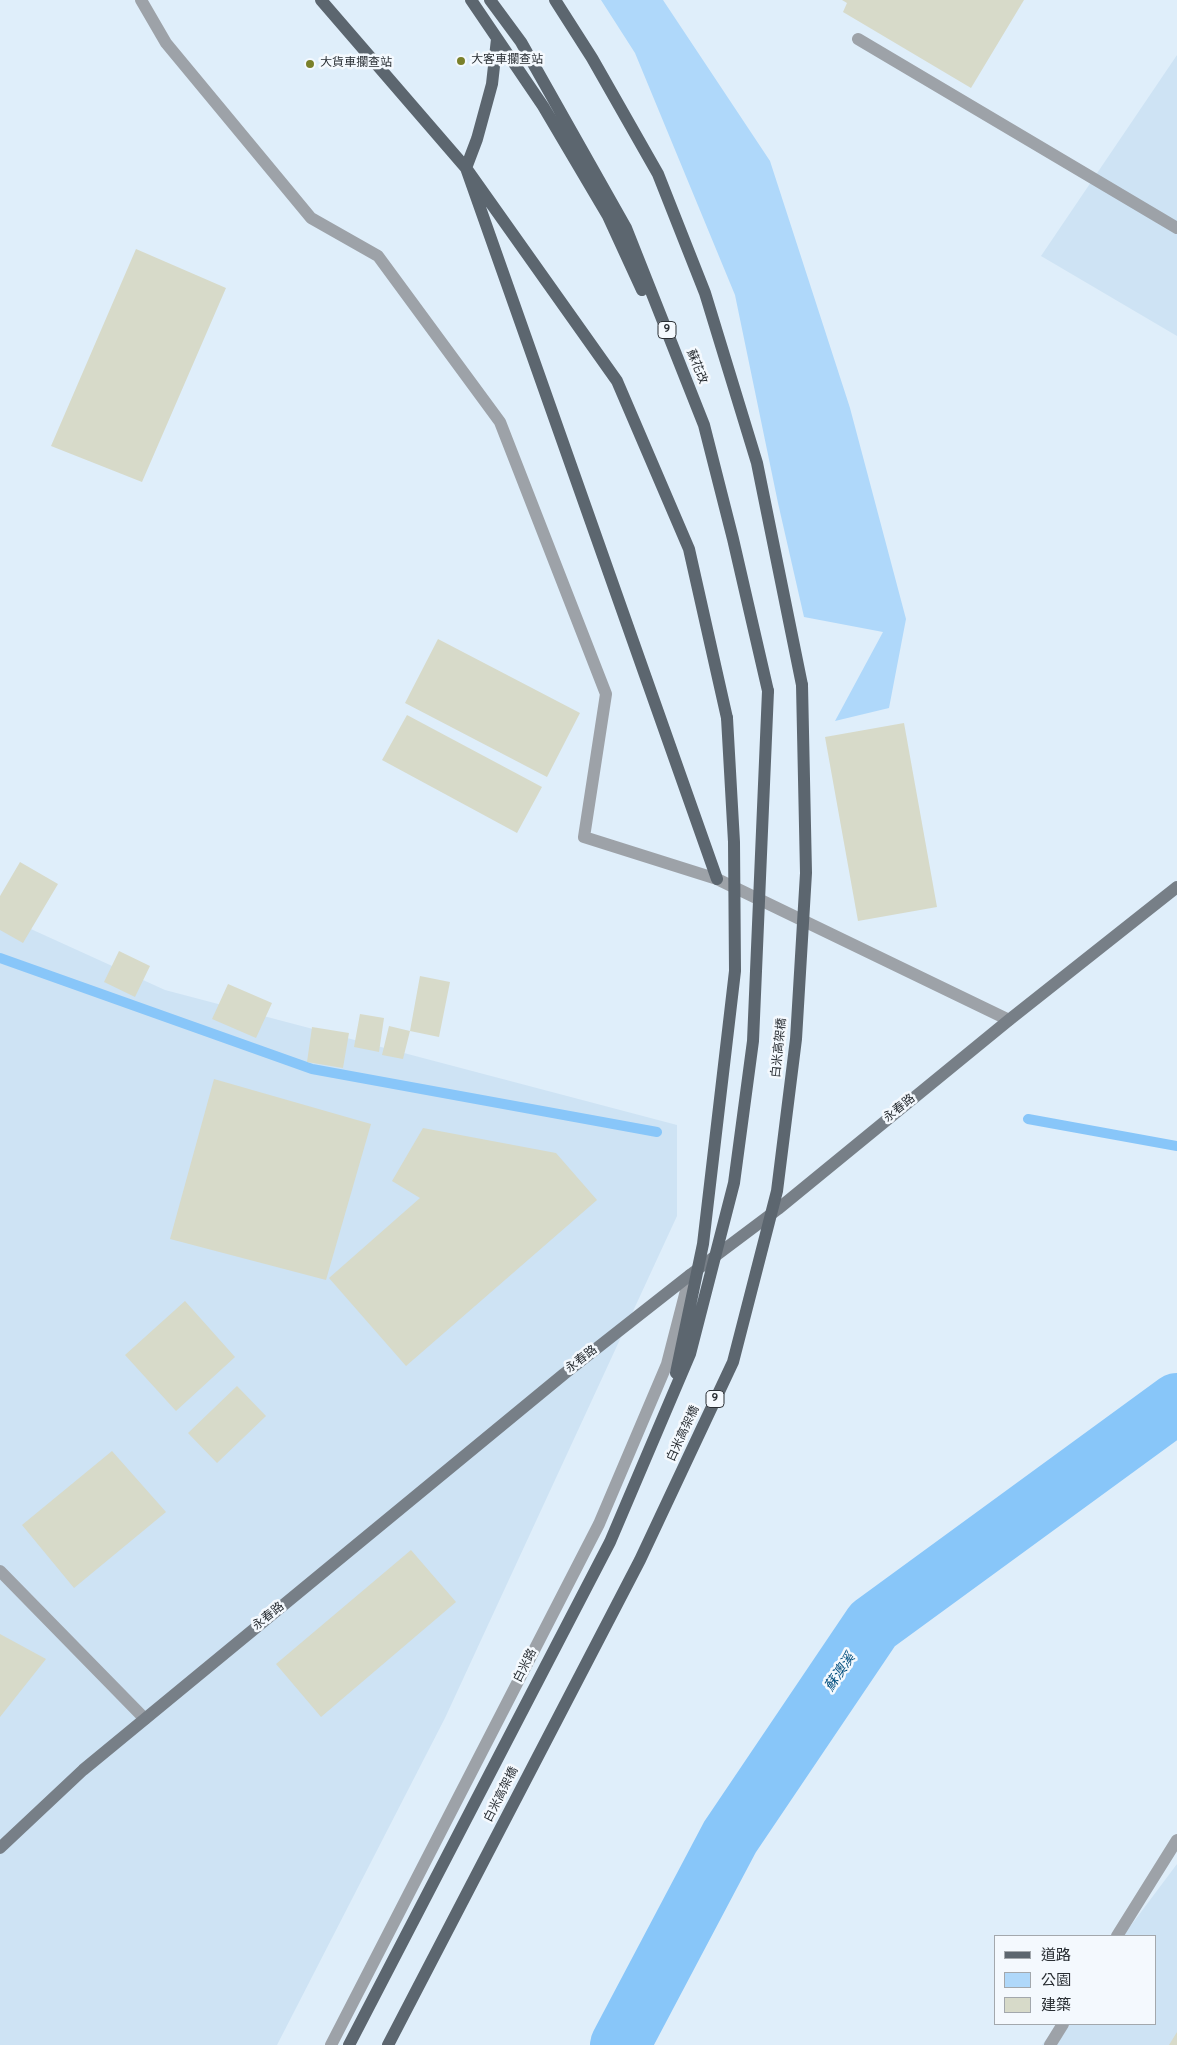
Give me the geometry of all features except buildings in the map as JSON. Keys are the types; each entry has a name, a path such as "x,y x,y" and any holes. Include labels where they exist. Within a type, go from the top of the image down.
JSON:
{"main road":[{"path":"321,0 466,168 617,382 689,549 727,718 734,842 735,971 703,1244 671,1400"},
{"path":"471,0 543,106 608,216 704,425"},
{"name":"蘇花改","path":"490,0 521,42 626,228 704,425 768,691"},
{"name":"白米高架橋","path":"388,2045 640,1560 733,1362 777,1191 796,1039 806,873 802,686 757,463 705,292 658,174 592,58 555,0"},
{"path":"497,39 492,84 477,139 466,168 717,879"},
{"name":"白米高架橋","path":"349,2045 610,1542 690,1354 736,1173 753,1041 768,691"}],"street":[{"path":"142,0 166,43 311,218 378,256 500,422 606,694 584,837 717,879 1009,1020"},
{"path":"858,39 1177,228"},
{"name":"永春路","path":"0,1848 83,1770 564,1374 778,1209 1009,1020 1177,887"},
{"name":"白米路","path":"331,2045 599,1524 666,1364 690,1275"},
{"path":"0,1571 145,1719"},
{"path":"1118,1935 1177,1840"},
{"path":"1050,2045 1062,2025"}],"shaded area":[{"path":"1177,55 1177,336 1041,256"},
{"path":"0,915 165,990 677,1125 677,1216 445,1718 277,2045 0,2045"},
{"path":"1177,1864 1177,2045 1042,2045 1057,2025 1157,2025 1157,1935 1124,1935"}],"green space":[{"path":"601,0 663,0 770,161 850,408 906,619 889,708 835,721 883,632 804,617 778,503 735,295 635,53"}],"waterway":[{"path":"0,958 312,1069 657,1132"},
{"path":"1028,1119 1177,1146"},
{"name":"蘇澳溪","path":"620,2045 730,1837 873,1625 1177,1403"}],"place":[{"name":"大客車攔查站","path":"461,61"},
{"name":"大貨車攔查站","path":"310,64"}]}
